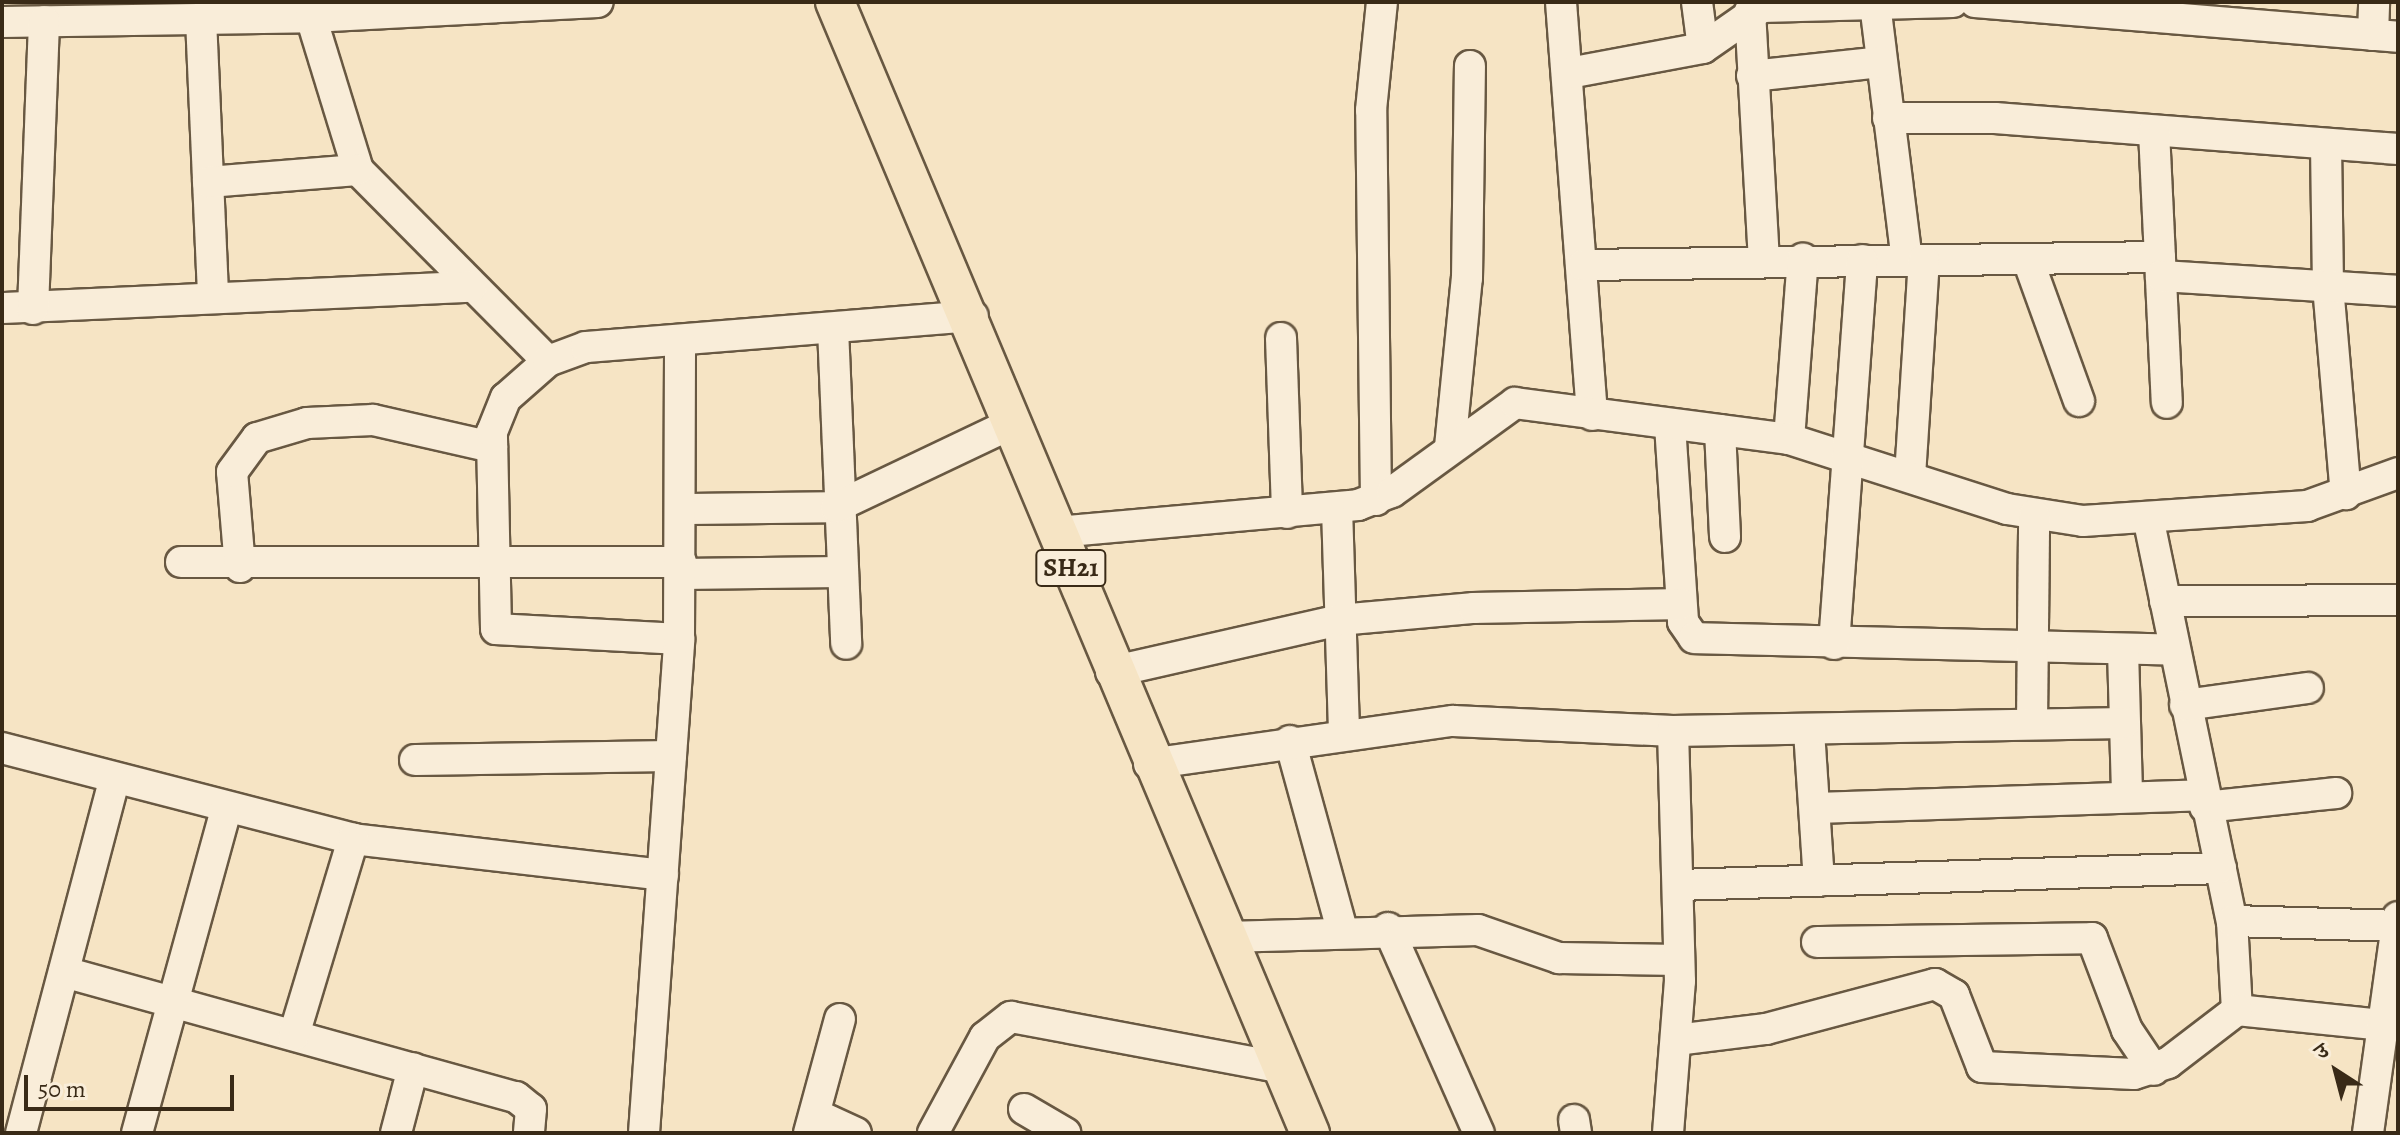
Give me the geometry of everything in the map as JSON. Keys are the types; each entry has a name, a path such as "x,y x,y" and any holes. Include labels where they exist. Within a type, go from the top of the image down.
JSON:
{"main road":[{"name":"SH21","path":"835,2 973,316 1111,672 1310,1133"}],"street":[{"path":"2,22 44,21 92,11 201,19 279,10 311,17 598,2"},
{"path":"1376,500 1371,110 1382,2"},
{"path":"1561,2 1569,73 1592,415"},
{"path":"1697,2 1703,48"},
{"path":"1569,73 1703,48 1750,11 1953,2"},
{"path":"1993,3 2249,15 2385,36 2374,2"},
{"path":"1866,4 1880,62 1915,260 1910,476"},
{"path":"1750,11 1764,260"},
{"path":"311,17 358,170 548,361"},
{"path":"201,19 213,294"},
{"path":"33,309 44,21"},
{"path":"1752,76 1880,62"},
{"path":"1450,447 1467,278 1470,66"},
{"path":"1888,118 2154,131 2398,149"},
{"path":"2154,131 2167,403"},
{"path":"2326,144 2328,286 2346,494"},
{"path":"208,182 358,170"},
{"path":"1583,265 1803,259 2028,260 2160,266 2398,291"},
{"path":"1789,439 1803,259"},
{"path":"1834,644 1862,260"},
{"path":"2028,260 2079,401"},
{"path":"2,308 33,309 213,294 472,287"},
{"path":"679,639 500,633 491,617 492,447 506,398 548,361 586,347 973,316"},
{"path":"833,328 836,507 846,644"},
{"path":"1281,338 1287,513"},
{"path":"644,1133 679,639 683,509 680,341"},
{"path":"1057,532 1337,508 1376,500 1515,403 1789,439 1849,454 2034,515 2148,517 2307,506 2398,473"},
{"path":"240,567 232,472 257,438 307,423 373,420 492,447"},
{"path":"683,509 836,507 1015,422"},
{"path":"1670,425 1681,604 1687,632 1708,642 2027,642 2123,650 2174,650"},
{"path":"1720,430 1725,537"},
{"path":"1337,508 1344,733"},
{"path":"2032,723 2027,642 2034,515"},
{"path":"2148,517 2204,801 2232,921 2237,1010"},
{"path":"181,562 240,567 492,560 841,572"},
{"path":"2165,601 2398,600"},
{"path":"1111,672 1339,620 1474,608 1681,604"},
{"path":"2123,650 2127,796"},
{"path":"2185,705 2308,688"},
{"path":"1149,764 1344,733 1506,719 1673,731 1809,731 2124,723"},
{"path":"1668,1133 1679,960 1673,731"},
{"path":"1809,731 1819,881"},
{"path":"1290,741 1342,930"},
{"path":"2,748 114,782 353,839 663,875"},
{"path":"415,760 671,756"},
{"path":"21,1133 114,782"},
{"path":"1816,808 2127,796 2204,801 2336,793"},
{"path":"137,1133 178,1002 226,809"},
{"path":"294,1035 353,839"},
{"path":"1678,885 2221,868"},
{"path":"2232,921 2397,923 2368,1133"},
{"path":"1226,937 1388,928 1494,933 1569,959 1679,960"},
{"path":"1388,928 1479,1133"},
{"path":"1817,942 2092,938 2127,1030 2154,1070"},
{"path":"64,972 523,1100 532,1115 529,1133"},
{"path":"1676,1040 1766,1029 1935,984 1954,995 1982,1067 2154,1070 2237,1010 2381,1025"},
{"path":"933,1133 985,1037 1011,1017 1283,1068"},
{"path":"840,1019 812,1123 856,1133"},
{"path":"396,1133 413,1068"},
{"path":"1024,1109 1065,1133"}]}
